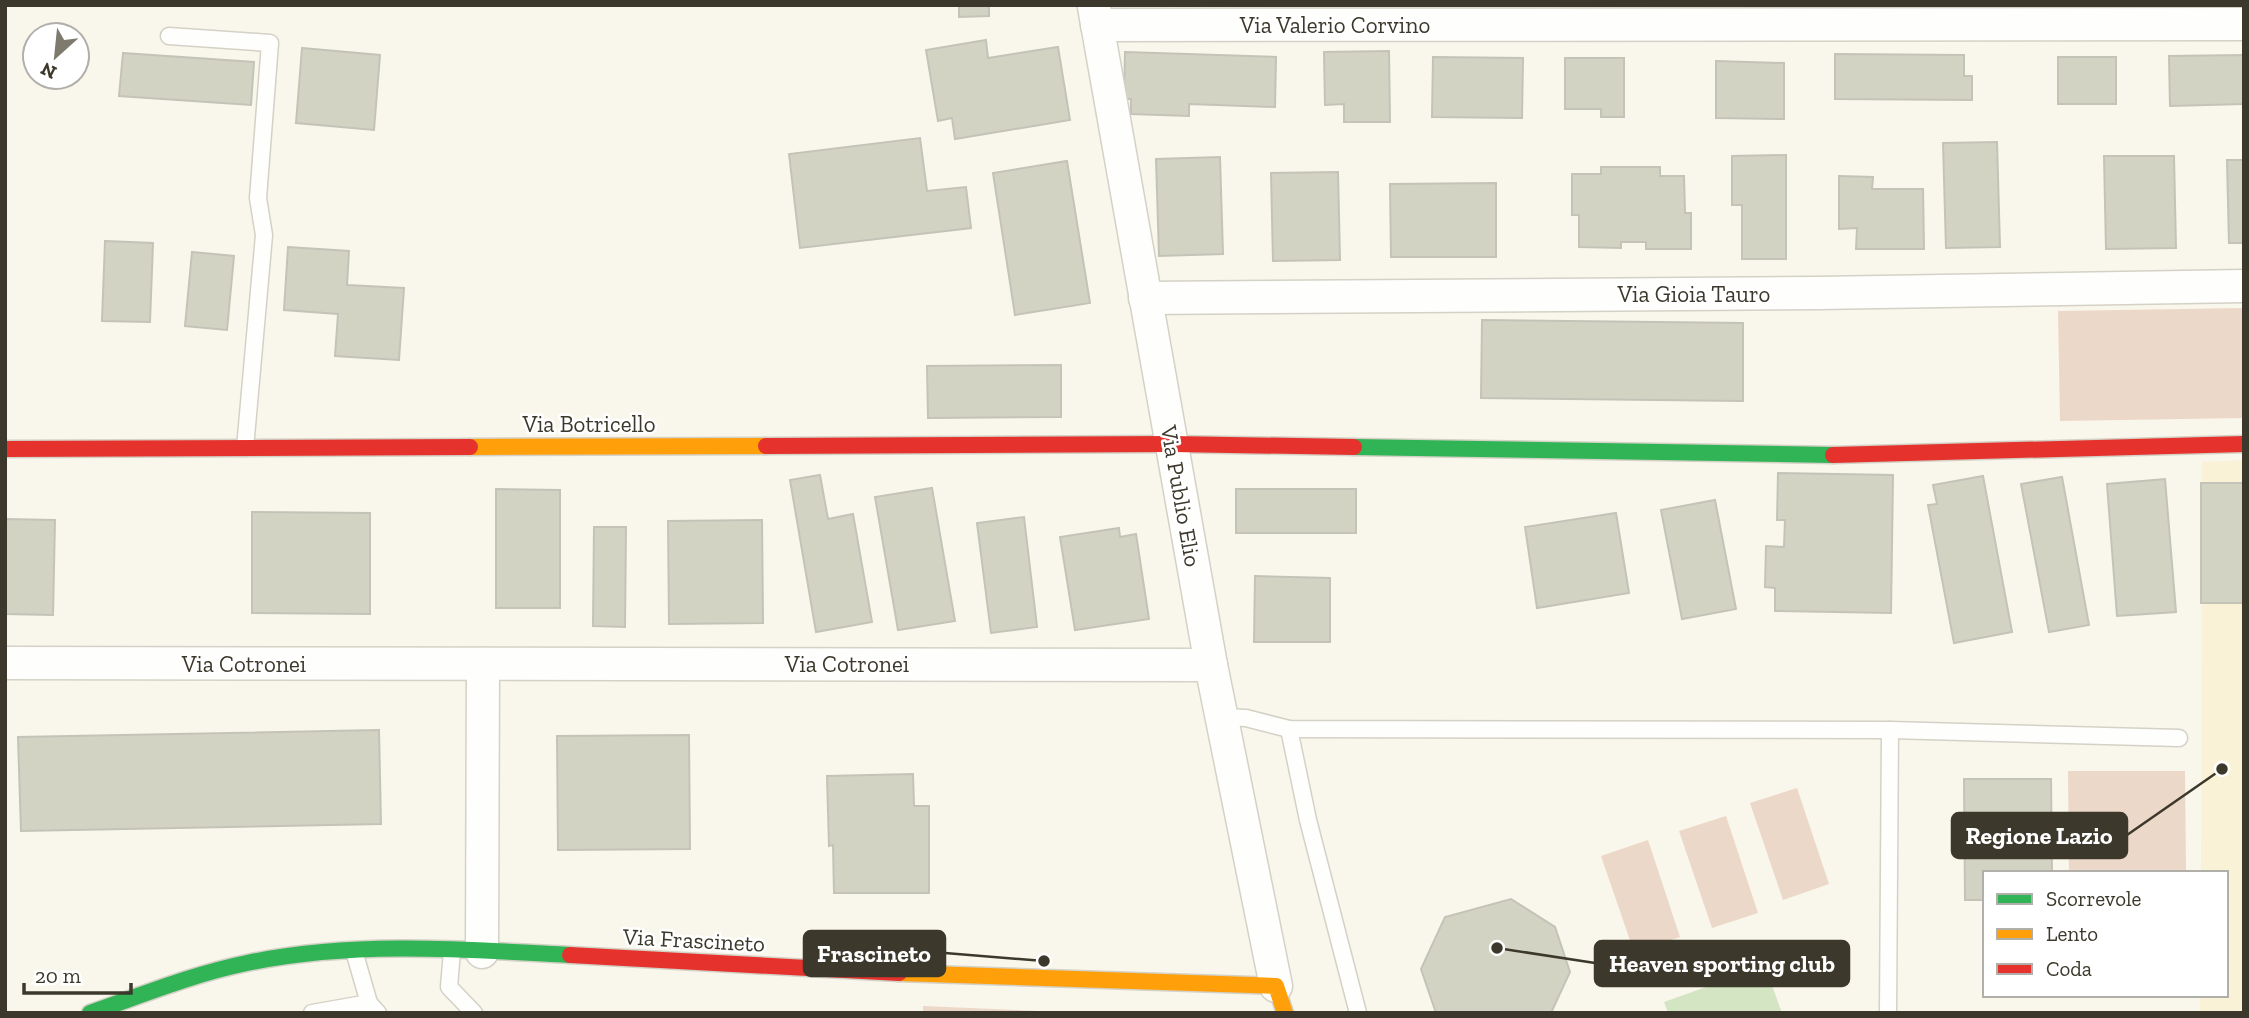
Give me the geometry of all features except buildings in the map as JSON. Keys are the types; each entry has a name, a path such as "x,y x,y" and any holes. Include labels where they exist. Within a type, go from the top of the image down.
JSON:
{"street":[{"name":"Via Valerio Corvino","path":"1096,15 2244,24"},
{"name":"Via Publio Elio","path":"1096,15 1211,665 1280,999"},
{"name":"Via Gioia Tauro","path":"1145,298 1818,293 2244,286"},
{"name":"Via Botricello","path":"5,449 1172,444"},
{"path":"1172,444 1847,455 2244,444"},
{"name":"Via Cotronei","path":"5,663 1211,665"},
{"path":"467,951 483,664"},
{"name":"Via Frascineto","path":"90,1013 216,970 266,959 354,951 467,951 812,968 1280,999"}],"lane":[{"path":"169,36 270,43 258,198 264,235 245,448"},
{"path":"1222,717 1246,718 1289,729 1890,730 2179,738"},
{"path":"1289,729 1308,820 1358,1013"},
{"path":"1888,1013 1890,730"},
{"path":"312,1013 374,1008 354,951"},
{"path":"467,951 449,987 474,1013"}],"shaded area":[{"path":"2244,308 2244,418 2060,421 2058,311"},
{"path":"2244,460 2244,1013 2200,1013 2200,997 2228,997 2228,871 2201,871 2202,462"},
{"path":"2068,771 2185,771 2186,871 2069,871"},
{"path":"1797,788 1829,884 1783,900 1750,803"},
{"path":"1726,816 1758,913 1712,928 1679,831"},
{"path":"1648,840 1680,937 1634,952 1601,856"},
{"path":"1765,966 1782,1013 1668,1013 1664,1002"},
{"path":"923,1006 1085,1013 923,1013"}],"traffic: fast":[{"path":"1354,447 1833,455"},
{"path":"90,1013 207,973 287,956 408,948 570,955"}],"traffic: slow":[{"path":"470,447 766,446"},
{"path":"899,973 1276,986 1285,1013"}],"traffic: jam":[{"path":"766,446 1172,444 1354,447"},
{"path":"1833,455 2244,444"},
{"path":"5,449 470,447"},
{"path":"570,955 899,973"}],"place":[{"name":"Regione Lazio","path":"2222,769"},
{"name":"Heaven sporting club","path":"1497,948"},
{"name":"Frascineto","path":"1044,961"}]}
